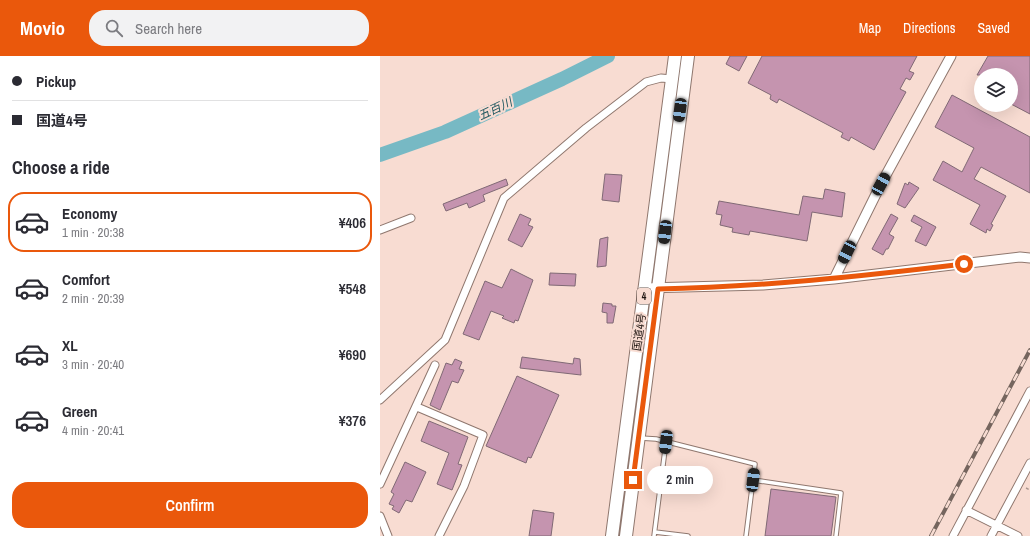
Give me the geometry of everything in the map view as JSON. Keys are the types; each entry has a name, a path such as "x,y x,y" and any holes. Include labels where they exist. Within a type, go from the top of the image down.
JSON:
{"highway":[{"name":"国道4号","path":"612,536 675,56"},
{"name":"国道4号","path":"626,536 688,56"}],"street":[{"path":"834,280 881,184 952,56"},
{"path":"380,400 445,340 504,198 586,128 646,82 661,78 672,79"},
{"path":"380,230 411,218"},
{"path":"645,288 658,289 763,285 834,280 1020,256 1030,258"},
{"path":"380,484 417,407 435,365"},
{"path":"953,536 1030,391"},
{"path":"417,407 484,435 464,486 439,536"},
{"path":"991,536 1030,463"},
{"path":"966,510 1018,536"},
{"path":"380,516 388,536"}],"lane":[{"path":"639,438 666,442 755,464 746,536"},
{"path":"654,536 666,442"},
{"path":"753,480 841,493 836,536"},
{"path":"655,532 688,536"}],"building":[{"path":"730,56 747,56 739,71 726,64"},
{"path":"762,56 917,56 909,71 914,73 910,80 906,78 900,89 906,92 874,150 851,137 849,141 841,137 843,133 779,99 777,103 770,99 771,95 748,83"},
{"path":"988,56 1030,56 1030,114 1018,108 1018,68 981,68"},
{"path":"952,95 974,107 974,112 984,112 1030,137 1030,193 981,167 974,179 1006,196 991,224 993,225 990,231 987,229 986,233 970,224 980,205 933,180 943,161 962,172 974,148 935,127"},
{"path":"605,174 622,175 619,202 602,200"},
{"path":"506,179 508,185 483,195 485,201 469,208 467,203 446,211 443,204"},
{"path":"909,182 919,188 905,208 897,204 905,183 908,185"},
{"path":"825,189 845,193 842,217 812,212 807,241 750,231 749,235 732,232 733,228 720,225 722,215 716,214 719,201 799,215 803,196 823,199"},
{"path":"520,214 531,219 528,225 533,227 522,247 508,240"},
{"path":"891,214 898,218 889,234 894,237 883,255 872,249"},
{"path":"914,215 936,227 926,246 915,241 922,227 911,221"},
{"path":"608,237 606,266 597,267 600,239"},
{"path":"511,269 533,280 518,321 515,320 514,323 502,318 504,316 491,311 479,340 463,334 485,281 502,288"},
{"path":"550,273 576,274 575,286 549,285"},
{"path":"603,303 616,306 613,323 607,323 607,313 602,312"},
{"path":"522,357 573,364 574,358 580,359 581,375 520,368"},
{"path":"455,359 462,362 459,369 464,370 458,383 452,381 440,410 430,405 446,363 452,365"},
{"path":"517,376 559,395 531,458 528,457 526,463 486,446"},
{"path":"429,421 468,437 458,464 462,465 452,490 437,484 449,453 421,441"},
{"path":"405,462 426,472 412,502 406,500 399,513 392,509 394,506 389,504 394,494 391,492"},
{"path":"771,489 836,497 831,536 765,536"},
{"path":"533,510 554,513 551,536 529,536"}],"waterway":[{"name":"五百川","path":"380,155 445,132 562,79 608,56"}],"railway":[{"path":"931,536 1030,350"}],"route":[{"path":"633,480 658,289 763,285 834,280 964,264"}]}
